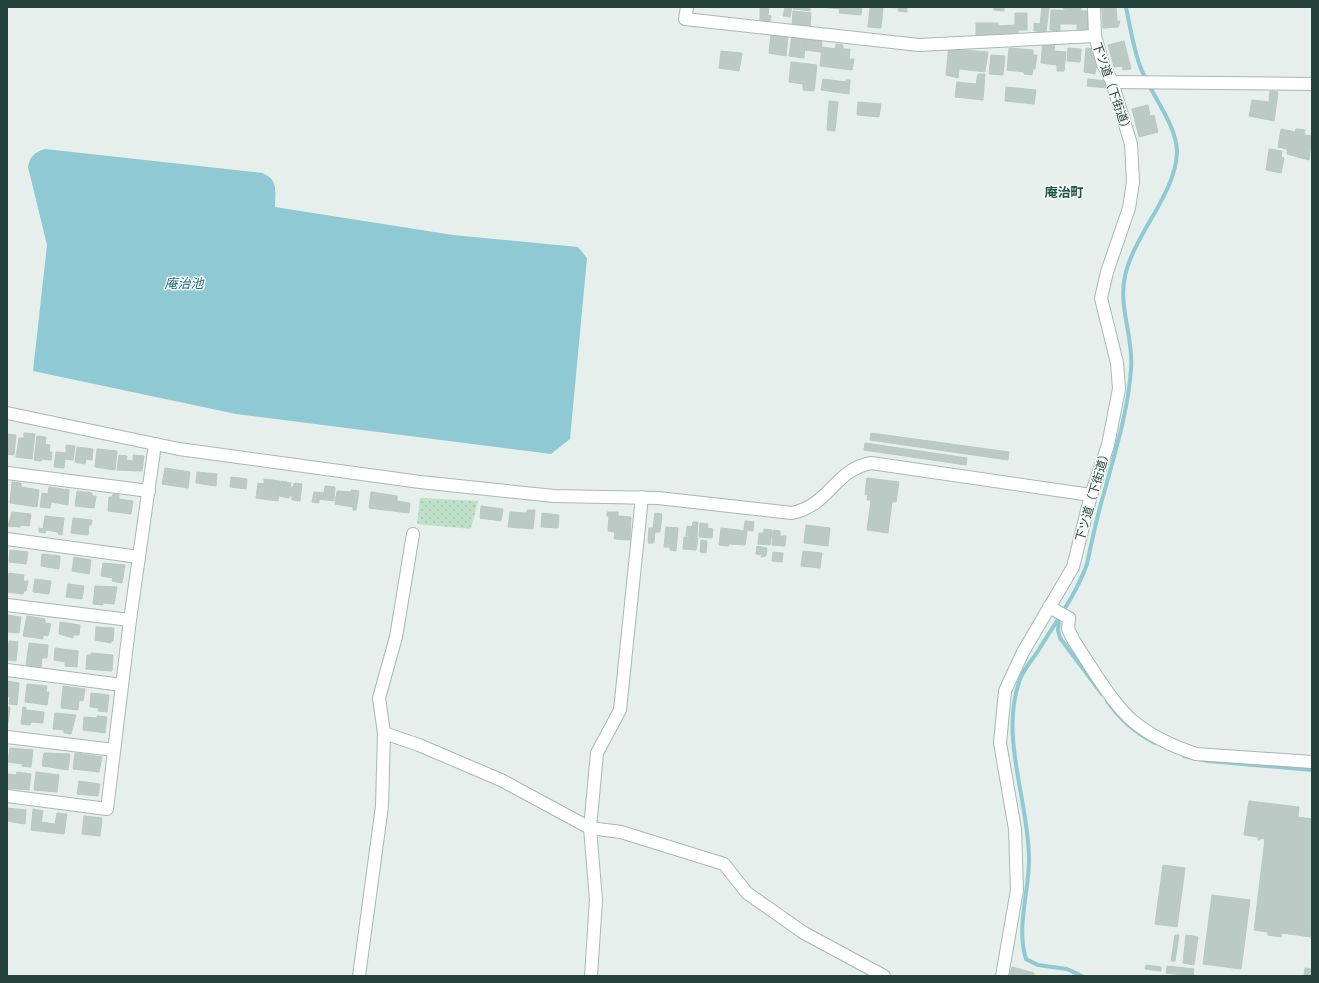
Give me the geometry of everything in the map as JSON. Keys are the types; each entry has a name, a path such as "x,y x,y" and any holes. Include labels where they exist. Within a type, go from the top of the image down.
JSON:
{"street":[{"path":"687,7 685,19 919,45 1095,36"},
{"name":"下ツ道（下街道）","path":"1002,976 1017,890 1015,829 1000,743 1005,691 1023,652 1073,567 1091,495 1108,445 1118,389 1117,363 1101,298 1107,272 1129,208 1133,182 1131,144 1112,82 1103,64 1095,36 1094,7"},
{"path":"1112,82 1312,84"},
{"path":"7,413 155,444 420,482 554,496 642,497 792,513 805,510 818,502 848,471 858,465 871,463 1091,495"},
{"path":"7,796 107,809 130,620 155,444"},
{"path":"7,473 149,491"},
{"path":"591,976 596,900 590,828 597,753 620,710 642,497"},
{"path":"359,976 382,806 384,733 379,698 396,637 413,534"},
{"path":"7,539 139,557"},
{"path":"7,605 130,620"},
{"path":"1050,607 1069,618 1068,629 1074,641 1123,711 1146,731 1196,754 1312,762"},
{"path":"7,670 122,685"},
{"path":"384,733 419,745 501,780 590,828 621,832 724,864 747,893 804,933 884,976"},
{"path":"7,737 114,750"}],"green space":[{"path":"420,498 478,501 471,529 417,524"}],"water":[{"name":"庵治池","path":"45,149 262,173 274,183 275,207 453,235 578,247 587,258 570,439 551,454 236,414 33,371 47,245 28,167 30,160 34,155"}],"building":[{"path":"760,7 769,8 768,15 771,16 770,21 760,20"},
{"path":"785,7 792,7 790,17 783,16"},
{"path":"794,7 810,7 810,11 793,9"},
{"path":"820,7 862,7 861,15 839,13 840,9"},
{"path":"870,7 883,7 881,28 868,27"},
{"path":"885,7 907,7 907,12 898,11 899,8"},
{"path":"994,7 1004,7 1004,11 994,10"},
{"path":"1042,7 1049,7 1046,32 1034,31 1034,23 1040,24"},
{"path":"1063,7 1081,7 1081,10 1063,9"},
{"path":"1102,7 1116,7 1117,21 1120,21 1118,27 1103,28"},
{"path":"1051,10 1089,11 1088,30 1077,29 1077,24 1060,24 1060,31 1050,30"},
{"path":"793,11 811,13 810,28 792,26"},
{"path":"1015,13 1027,13 1027,30 1018,30 1018,35 976,36 976,23 998,23 998,26 1015,25"},
{"path":"771,34 788,36 786,56 769,53"},
{"path":"792,35 806,36 804,58 789,56"},
{"path":"806,39 822,40 821,52 805,50"},
{"path":"1043,40 1055,42 1054,51 1066,52 1064,71 1057,71 1057,65 1041,63"},
{"path":"1124,41 1131,69 1123,70 1122,66 1114,67 1108,45"},
{"path":"836,44 843,45 843,49 850,49 849,59 854,59 852,70 820,66 822,47 835,49"},
{"path":"949,44 962,46 958,78 946,75"},
{"path":"1009,48 1033,50 1033,55 1037,55 1035,69 1033,69 1032,75 1024,74 1024,72 1007,70"},
{"path":"1068,48 1081,49 1080,62 1067,61"},
{"path":"1086,48 1094,49 1093,57 1098,58 1095,74 1084,72"},
{"path":"962,50 988,52 985,72 960,69"},
{"path":"721,51 742,53 739,71 719,68"},
{"path":"991,55 1005,56 1003,75 989,74"},
{"path":"791,62 817,65 814,91 803,90 803,84 789,82"},
{"path":"978,74 985,74 983,100 955,97 957,82 976,84"},
{"path":"823,79 846,82 846,80 850,80 849,94 821,90"},
{"path":"1088,79 1107,81 1107,88 1087,86"},
{"path":"1006,87 1036,90 1034,104 1005,101"},
{"path":"1270,91 1278,92 1274,121 1249,116 1252,100 1269,102"},
{"path":"829,101 838,102 835,131 827,130"},
{"path":"858,102 881,104 879,117 857,115"},
{"path":"1148,105 1150,116 1154,115 1158,132 1139,137 1132,109"},
{"path":"1281,129 1295,132 1296,129 1305,130 1304,135 1312,136 1309,160 1287,154 1287,149 1278,147"},
{"path":"1269,149 1282,151 1281,157 1284,158 1281,173 1266,170"},
{"path":"24,433 35,434 32,459 16,457 19,438 24,438"},
{"path":"871,433 1009,452 1008,460 870,440"},
{"path":"7,434 16,435 14,455 7,454"},
{"path":"37,436 46,437 45,444 50,445 49,452 52,452 51,460 34,460"},
{"path":"865,443 967,458 966,465 864,450"},
{"path":"66,445 75,446 73,460 65,459 64,468 54,467 56,452 66,453"},
{"path":"77,447 93,449 92,460 86,459 85,464 75,462"},
{"path":"97,449 117,451 115,470 95,467"},
{"path":"119,455 127,456 126,460 133,461 133,455 144,456 142,471 117,470"},
{"path":"165,468 190,472 188,488 162,484"},
{"path":"197,472 217,474 216,486 196,483"},
{"path":"231,477 247,479 246,489 230,487"},
{"path":"867,478 899,482 896,502 892,502 888,533 867,530 871,500 867,500 868,495 865,494"},
{"path":"264,479 280,481 278,501 256,498 258,483 264,484"},
{"path":"281,481 291,483 290,487 293,487 294,483 302,484 300,501 292,500 292,496 289,496 289,498 279,496"},
{"path":"12,482 21,483 21,487 39,490 37,507 10,503"},
{"path":"325,486 335,487 334,501 319,499 319,503 312,502 314,492 324,493"},
{"path":"49,487 69,490 68,505 51,502 50,508 40,507 42,493 48,494"},
{"path":"351,490 359,491 356,510 353,510 353,507 335,504 337,491 351,492"},
{"path":"77,491 92,493 92,496 96,496 94,508 75,506"},
{"path":"371,492 397,496 397,501 410,503 409,513 369,508"},
{"path":"113,494 119,495 119,499 133,501 131,514 108,511 109,497 112,497"},
{"path":"481,506 503,509 501,521 480,518"},
{"path":"527,510 535,510 533,529 508,527 510,512 527,513"},
{"path":"12,512 31,514 29,526 8,526"},
{"path":"607,512 618,512 618,516 631,517 630,540 614,539 615,532 608,531 609,516 607,516"},
{"path":"542,513 559,515 558,528 541,527"},
{"path":"655,513 662,514 660,532 655,532 654,543 648,543 649,528 653,528"},
{"path":"45,516 64,518 62,535 58,534 58,532 46,530 45,533 39,532 39,528 43,529"},
{"path":"73,518 92,520 91,525 89,525 88,535 71,533"},
{"path":"745,521 754,522 753,531 744,530"},
{"path":"693,522 698,522 697,537 686,536 687,526 692,527"},
{"path":"700,523 708,524 707,528 713,529 712,538 699,537"},
{"path":"806,525 830,528 828,546 804,543"},
{"path":"666,527 678,528 676,551 670,550 670,547 664,547"},
{"path":"721,528 747,531 745,545 719,545"},
{"path":"764,529 772,530 770,545 758,544 759,533 764,533"},
{"path":"773,530 780,531 780,536 786,536 785,546 772,545"},
{"path":"684,537 698,538 696,550 683,549"},
{"path":"701,540 707,541 706,553 700,552"},
{"path":"757,546 767,548 766,556 761,557 762,555 756,554"},
{"path":"10,550 28,552 26,564 9,562"},
{"path":"803,551 822,553 820,568 801,566"},
{"path":"773,552 783,553 782,562 772,561"},
{"path":"42,554 60,556 59,569 41,566"},
{"path":"74,557 91,560 89,574 72,571"},
{"path":"103,563 125,565 122,583 112,581 113,578 101,576"},
{"path":"9,573 24,575 23,581 28,581 26,591 24,591 23,594 7,592 7,577"},
{"path":"35,579 51,581 49,594 33,592"},
{"path":"68,584 84,586 82,599 66,597"},
{"path":"95,586 117,587 114,604 93,604"},
{"path":"7,615 21,617 19,633 7,632"},
{"path":"27,616 45,619 45,623 51,624 48,636 43,635 43,639 23,636"},
{"path":"60,622 80,625 79,635 73,635 73,638 59,634"},
{"path":"96,627 114,628 113,641 111,641 111,643 95,640"},
{"path":"9,641 18,642 16,661 7,660"},
{"path":"29,643 48,645 47,658 42,658 41,667 26,665"},
{"path":"55,648 78,651 77,667 65,666 65,662 54,660"},
{"path":"91,653 113,655 112,671 86,669 87,655 91,655"},
{"path":"7,681 19,683 17,705 9,704 10,697 7,696"},
{"path":"27,684 47,686 46,692 49,692 47,705 25,702"},
{"path":"63,686 85,689 83,701 79,700 78,710 61,708"},
{"path":"91,693 109,695 107,712 98,711 99,708 90,707"},
{"path":"7,707 10,707 8,723 7,723"},
{"path":"23,707 26,707 26,710 44,712 43,723 31,722 30,725 21,724"},
{"path":"55,713 76,715 71,734 64,733 64,730 53,729"},
{"path":"97,716 107,717 105,733 83,730 84,717 97,718"},
{"path":"10,748 33,750 31,767 22,766 23,764 8,762"},
{"path":"44,753 70,754 68,770 42,766"},
{"path":"75,753 102,757 99,772 73,769"},
{"path":"17,772 31,774 29,790 7,788 8,774 16,775"},
{"path":"36,772 59,775 57,792 34,790"},
{"path":"79,781 100,784 98,796 77,794"},
{"path":"1249,801 1299,807 1298,817 1312,819 1312,941 1311,937 1282,933 1281,937 1268,935 1268,932 1254,930 1265,839 1260,838 1260,840 1258,840 1258,837 1244,835"},
{"path":"7,808 26,810 25,824 7,821"},
{"path":"33,809 43,811 41,822 55,824 57,813 67,814 64,834 31,830"},
{"path":"84,816 102,818 100,836 82,834"},
{"path":"1163,865 1185,868 1177,927 1155,924"},
{"path":"1212,895 1250,900 1241,969 1203,964"},
{"path":"1175,935 1179,935 1175,961 1171,961"},
{"path":"1186,935 1198,937 1194,965 1183,963"},
{"path":"1146,965 1161,967 1161,971 1145,969"},
{"path":"1167,966 1194,969 1193,976 1166,973"},
{"path":"1012,967 1034,973 1034,976 1009,976"},
{"path":"1305,968 1312,969 1312,976 1304,976"}],"waterway":[{"path":"1082,976 1067,969 1038,965 1026,959 1023,947 1022,935 1029,860 1028,837 1014,746 1014,701 1022,675 1065,609 1087,564 1099,510 1127,401 1131,357 1123,300 1125,276 1130,260 1170,183 1175,168 1177,152 1176,141 1168,119 1140,66 1126,7"},
{"path":"1059,619 1058,630 1060,638 1102,694"},
{"path":"1107,701 1128,725 1155,743"},
{"path":"1184,756 1208,761 1312,770"}],"district":[{"name":"庵治町","path":"1064,192"}]}
